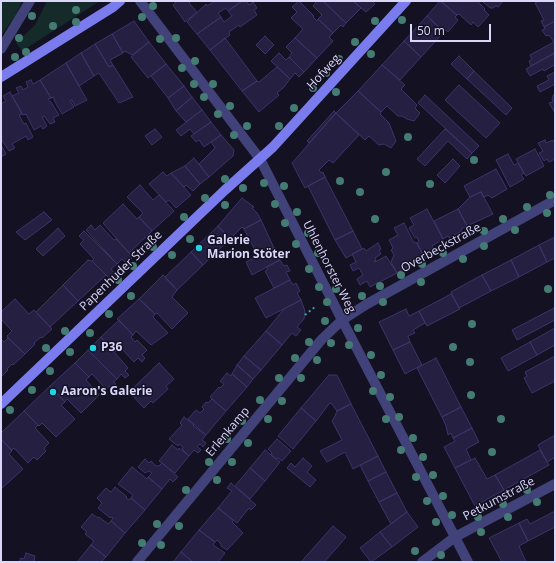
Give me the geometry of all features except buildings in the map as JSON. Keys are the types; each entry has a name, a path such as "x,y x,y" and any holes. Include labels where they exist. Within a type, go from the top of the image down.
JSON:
{"street":[{"path":"1,49 30,1"},
{"path":"1,77 113,8 120,1"},
{"name":"Uhlenhorster Weg","path":"140,1 260,159 468,562"},
{"name":"Hofweg","path":"260,159 281,139 406,1"},
{"name":"Papenhuder Straße","path":"1,404 225,190 260,159"},
{"name":"Overbeckstraße","path":"342,320 380,297 555,200"},
{"name":"Erlenkamp","path":"137,562 322,339 342,320"},
{"name":"Petkumstraße","path":"422,562 455,537 555,484"}],"path":[{"path":"304,315 316,306"}],"green space":[{"path":"1,1 22,1 15,16 1,36"},
{"path":"47,1 100,1 22,51 16,43 35,25"}],"place":[{"name":"Galerie Marion Stöter","path":"199,248"},
{"name":"P36","path":"93,348"},
{"name":"Aaron's Galerie","path":"53,392"}]}
